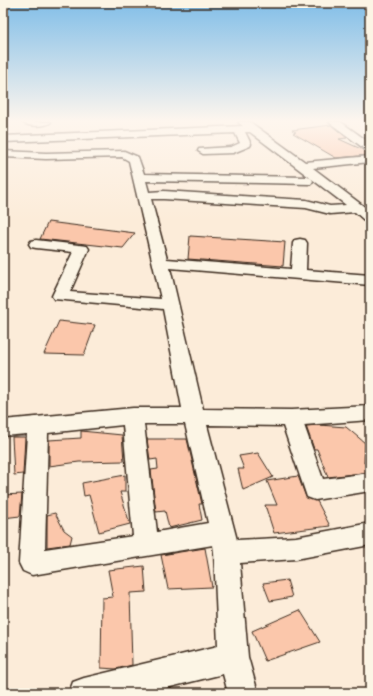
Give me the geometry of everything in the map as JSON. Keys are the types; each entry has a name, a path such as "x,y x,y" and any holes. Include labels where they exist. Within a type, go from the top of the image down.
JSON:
{"street":[{"path":"13,154 46,156 105,154"},
{"path":"125,154 134,159 161,263 194,416 224,542 233,657 243,693"},
{"path":"285,154 370,218"},
{"path":"302,166 370,160"},
{"path":"138,177 307,181"},
{"path":"143,196 164,195 306,204 330,210 358,208"},
{"path":"298,273 300,243"},
{"path":"36,244 82,249 60,296 171,305"},
{"path":"161,263 370,280"},
{"path":"3,428 38,426 133,416 291,418 370,413"},
{"path":"133,416 146,546"},
{"path":"291,418 315,490 370,482"},
{"path":"38,426 32,563 146,546 224,542 250,550 284,549 309,546 370,534"},
{"path":"84,693 233,657"}],"building":[{"path":"330,154 370,154 370,155 336,158"},
{"path":"48,222 135,233 123,248 40,239"},
{"path":"190,236 285,242 283,266 188,259"},
{"path":"59,321 95,325 84,355 44,354"},
{"path":"319,425 346,427 365,443 364,463 370,463 370,472 328,477 317,449 314,449 306,426"},
{"path":"81,431 122,435 124,461 79,462 49,466 49,440 81,438"},
{"path":"12,437 25,437 23,474 14,475"},
{"path":"147,439 187,439 202,504 199,504 202,520 169,528 165,511 156,512 151,470 158,469 157,459 150,460"},
{"path":"258,453 273,477 243,490 238,469 244,469 239,456"},
{"path":"125,475 125,492 120,492 130,524 99,532 89,495 84,496 82,483"},
{"path":"298,476 306,497 317,501 330,526 274,533 265,505 277,505 267,481"},
{"path":"22,494 20,516 3,518 3,495"},
{"path":"55,513 64,530 72,536 70,544 47,547 47,515"},
{"path":"205,548 212,587 168,589 161,555"},
{"path":"144,566 146,592 130,593 132,665 116,669 101,668 102,598 113,597 108,570"},
{"path":"287,580 292,597 270,601 263,583"},
{"path":"300,610 320,642 265,661 252,631"}]}
